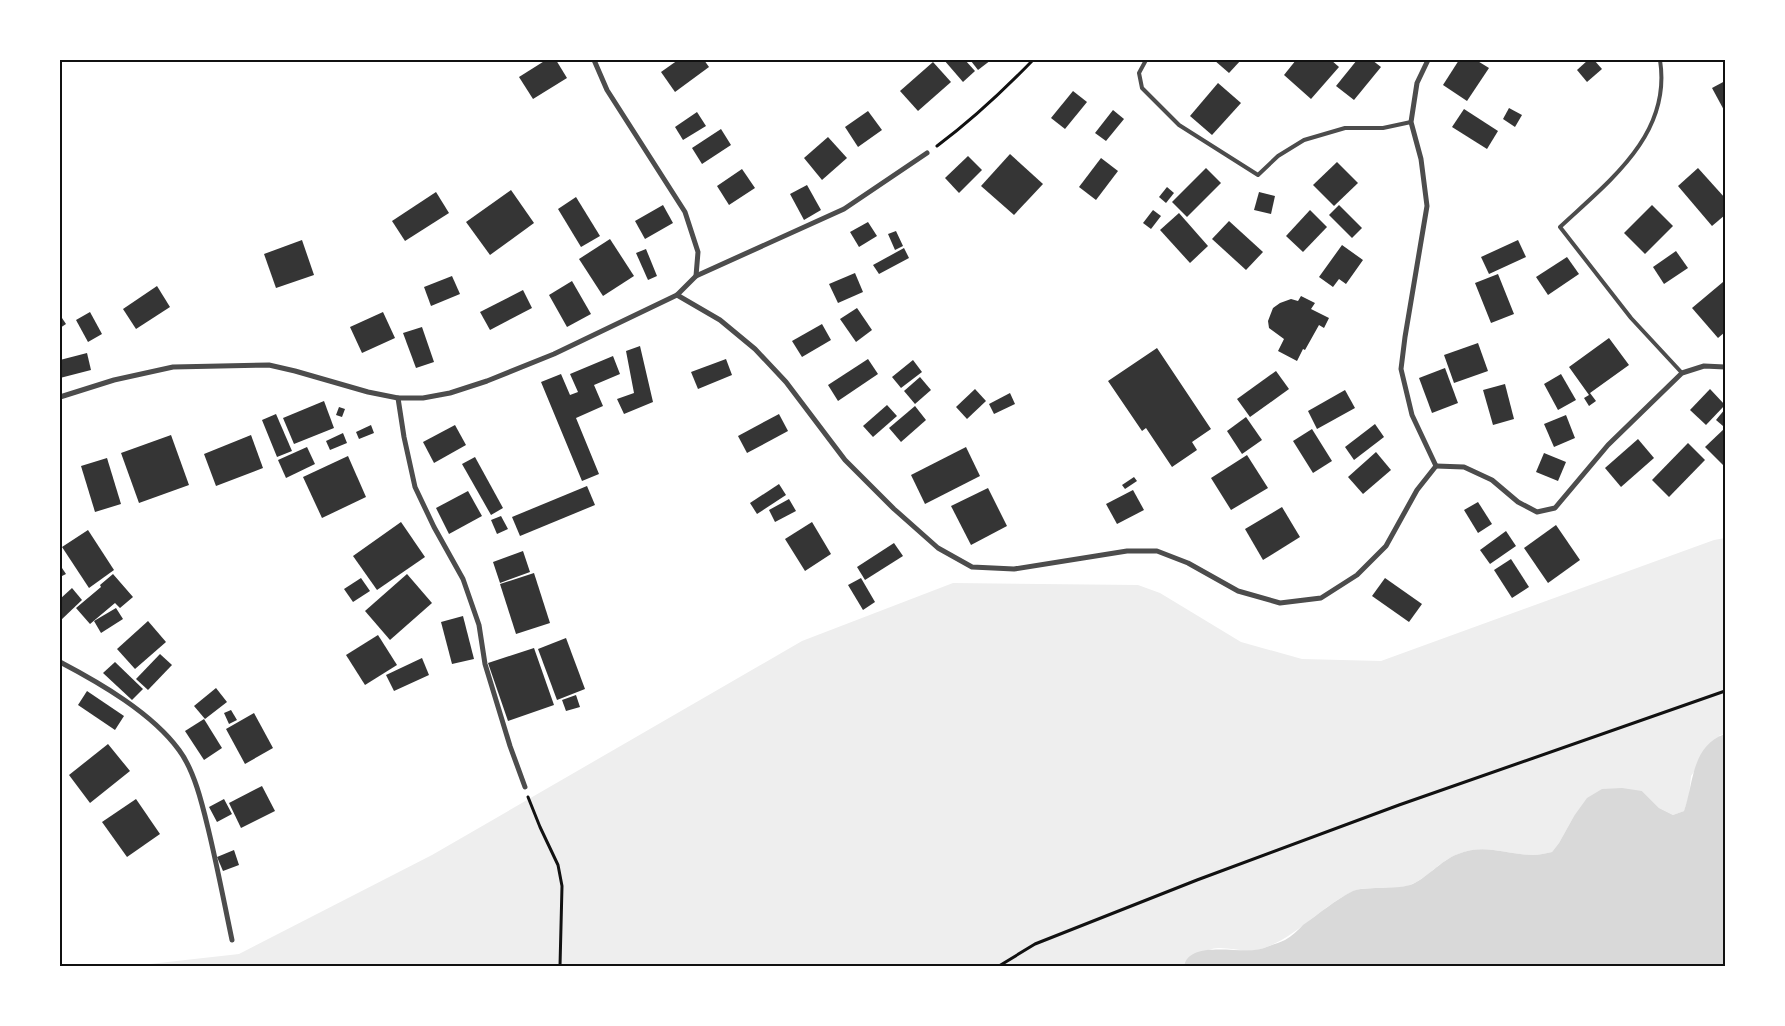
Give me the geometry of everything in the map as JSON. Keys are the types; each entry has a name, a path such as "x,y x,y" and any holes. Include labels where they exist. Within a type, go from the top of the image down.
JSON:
{"street":[{"path":"594,60 607,90 684,212 698,252 696,276"},
{"path":"1428,60 1417,83 1411,122 1421,159 1428,206 1401,368 1412,415 1436,466"},
{"path":"60,397 114,380 174,367 269,365 296,370 368,392 398,398 423,398 450,393 487,381 554,354 677,295 696,276 844,209 927,153"},
{"path":"677,295 720,320 755,348 786,382 845,460 894,509 938,548 972,567 1014,569 1127,551 1157,551 1188,563 1238,591 1280,603 1321,598 1357,575 1386,546 1417,490 1436,466"},
{"path":"1436,466 1464,467 1492,480 1518,502 1537,512 1555,508 1608,445 1682,372 1704,366 1725,367"},
{"path":"398,398 415,487 434,527 464,579 479,625 485,664 510,746 525,787"},
{"path":"60,662 104,687 153,722 180,750 198,789 213,847 232,940"}],"lane":[{"path":"1146,60 1139,73 1142,88 1179,126 1258,175 1278,156 1304,140 1345,128 1383,128 1411,122"},
{"path":"1660,60 1662,72 1661,95 1649,131 1624,168 1560,227 1631,318 1682,372"}],"path":[{"path":"927,153 964,126 998,96 1033,60"},
{"path":"999,966 1035,944 1197,880 1399,805 1725,691"},
{"path":"525,787 540,827 558,865 562,886 560,966"}],"shaded area":[{"path":"1725,538 1725,734 1720,735 1691,776 1689,796 1684,811 1673,815 1659,808 1642,791 1574,816 1552,852 1523,855 1487,849 1458,854 1410,885 1396,888 1365,888 1354,891 1330,905 1286,937 1261,949 1248,951 1223,948 1212,949 1185,962 1184,966 132,966 239,954 432,855 802,641 953,583 1138,585 1160,593 1241,642 1302,659 1381,661 1714,540"},
{"path":"1725,734 1725,966 1184,966 1188,958 1196,952 1219,949 1255,950 1283,941 1340,898 1353,891 1410,885 1458,854 1487,849 1523,855 1552,852 1587,798 1602,789 1622,788 1642,791 1659,808 1673,815 1684,811 1692,777 1700,756 1706,747"}],"building":[{"path":"546,60 556,60 567,78 533,99 519,77"},
{"path":"678,60 704,60 709,67 675,92 661,72"},
{"path":"944,60 965,60 975,71 963,82"},
{"path":"972,60 991,60 978,70"},
{"path":"1214,60 1241,60 1229,73"},
{"path":"1296,60 1331,60 1339,67 1311,99 1284,75"},
{"path":"1357,60 1372,60 1381,67 1354,100 1336,86"},
{"path":"1459,60 1476,60 1489,68 1467,101 1443,85"},
{"path":"1588,60 1594,60 1602,69 1587,82 1577,70"},
{"path":"933,62 951,82 918,111 900,91"},
{"path":"1725,81 1725,112 1712,88"},
{"path":"1218,83 1241,103 1212,135 1190,116"},
{"path":"1073,91 1087,102 1065,129 1051,118"},
{"path":"1509,108 1522,115 1515,127 1503,119"},
{"path":"1464,109 1498,131 1487,149 1452,127"},
{"path":"1113,110 1124,119 1106,141 1095,133"},
{"path":"868,111 882,130 858,147 845,127"},
{"path":"697,112 706,126 683,140 675,127"},
{"path":"721,129 731,145 702,164 692,148"},
{"path":"828,137 847,158 822,180 804,158"},
{"path":"1010,154 1043,184 1014,215 981,186"},
{"path":"968,156 982,170 959,193 945,178"},
{"path":"1101,158 1118,171 1096,200 1079,187"},
{"path":"1337,162 1358,183 1334,206 1313,185"},
{"path":"1206,168 1221,183 1187,217 1172,202"},
{"path":"1698,168 1725,198 1725,215 1712,226 1678,186"},
{"path":"742,169 755,188 729,205 717,186"},
{"path":"807,185 821,210 804,220 790,194"},
{"path":"1167,187 1174,193 1166,203 1159,197"},
{"path":"511,190 534,223 490,255 466,222"},
{"path":"436,192 449,213 405,241 392,221"},
{"path":"1259,192 1275,196 1271,214 1254,210"},
{"path":"576,197 600,236 581,247 558,209"},
{"path":"663,205 673,223 645,239 635,221"},
{"path":"1339,205 1362,228 1352,238 1329,215"},
{"path":"1652,205 1673,226 1645,254 1624,233"},
{"path":"1153,210 1161,216 1151,229 1143,223"},
{"path":"1310,210 1327,227 1303,252 1286,236"},
{"path":"1179,213 1208,246 1190,263 1160,230"},
{"path":"1229,221 1263,252 1246,270 1212,239"},
{"path":"868,222 877,236 859,247 850,232"},
{"path":"896,231 903,246 895,250 888,234"},
{"path":"610,239 634,276 603,296 579,259"},
{"path":"302,240 314,275 276,288 264,254"},
{"path":"1518,240 1526,257 1489,274 1481,257"},
{"path":"1342,245 1363,260 1346,284 1339,279 1333,287 1319,277"},
{"path":"904,248 909,258 879,274 873,265"},
{"path":"646,249 657,276 648,280 636,253"},
{"path":"1676,251 1688,268 1664,284 1653,267"},
{"path":"1567,257 1579,274 1548,295 1536,277"},
{"path":"855,273 863,292 838,303 829,284"},
{"path":"1498,274 1514,314 1491,323 1475,283"},
{"path":"452,276 460,294 431,306 424,287"},
{"path":"572,281 591,314 567,327 549,295"},
{"path":"1723,282 1725,285 1725,332 1718,338 1692,308"},
{"path":"157,286 170,307 136,329 123,309"},
{"path":"523,290 532,308 490,330 480,312"},
{"path":"1301,296 1315,303 1311,309 1329,318 1324,328 1319,325 1297,361 1278,351 1284,339 1269,328 1268,321 1273,308 1291,299 1298,301"},
{"path":"857,308 872,330 856,342 840,319"},
{"path":"90,312 102,334 88,342 76,320"},
{"path":"383,312 395,338 362,353 350,327"},
{"path":"60,315 66,324 60,328"},
{"path":"822,324 831,340 802,357 792,341"},
{"path":"422,327 434,362 416,368 403,333"},
{"path":"1609,338 1629,365 1590,393 1596,401 1589,406 1584,398 1589,395 1569,367"},
{"path":"1478,343 1488,371 1454,383 1444,355"},
{"path":"640,346 653,402 624,414 617,399 634,393 626,351"},
{"path":"1157,348 1211,429 1192,442 1197,450 1172,467 1146,428 1142,431 1108,381"},
{"path":"87,353 91,370 60,378 60,360"},
{"path":"613,356 620,374 594,385 603,406 576,418 599,474 582,481 541,382 561,374 570,395 578,392 570,374"},
{"path":"726,359 732,375 698,389 691,372"},
{"path":"868,359 878,374 838,401 828,385"},
{"path":"913,360 922,372 901,388 892,377"},
{"path":"1445,368 1458,403 1432,413 1419,378"},
{"path":"1276,371 1289,389 1250,417 1237,399"},
{"path":"1561,374 1576,400 1558,410 1544,384"},
{"path":"920,377 931,390 915,404 904,391"},
{"path":"1505,384 1514,419 1493,425 1483,390"},
{"path":"975,389 986,401 967,419 956,407"},
{"path":"1710,389 1725,405 1706,425 1690,410"},
{"path":"1345,390 1355,408 1317,429 1308,411"},
{"path":"1010,393 1015,404 994,414 989,404"},
{"path":"324,401 334,428 294,444 283,418"},
{"path":"887,405 897,416 873,437 863,426"},
{"path":"915,406 926,420 901,442 889,428"},
{"path":"339,407 345,409 342,417 336,415"},
{"path":"1725,409 1725,423 1723,426 1716,420"},
{"path":"276,414 292,451 277,457 262,420"},
{"path":"779,414 788,431 747,453 738,436"},
{"path":"1566,415 1575,438 1554,447 1544,424"},
{"path":"1246,417 1262,440 1242,454 1227,431"},
{"path":"1375,424 1384,437 1354,460 1345,447"},
{"path":"371,425 374,433 359,439 356,432"},
{"path":"455,425 466,445 434,463 423,442"},
{"path":"1725,428 1725,467 1705,447"},
{"path":"1312,429 1332,461 1313,473 1293,441"},
{"path":"343,433 347,443 330,450 326,441"},
{"path":"171,435 189,485 139,503 121,453"},
{"path":"251,435 263,468 216,486 204,454"},
{"path":"1638,439 1654,458 1621,487 1605,468"},
{"path":"1688,443 1705,460 1669,497 1652,480"},
{"path":"307,447 315,464 286,478 278,460"},
{"path":"966,447 980,476 925,504 911,475"},
{"path":"1376,452 1391,470 1363,494 1348,477"},
{"path":"1544,453 1566,462 1558,481 1536,472"},
{"path":"1247,455 1268,488 1231,510 1211,478"},
{"path":"348,456 366,497 322,518 303,477"},
{"path":"475,457 503,508 491,515 462,464"},
{"path":"107,458 121,504 95,512 81,466"},
{"path":"1134,477 1137,481 1125,489 1122,485"},
{"path":"779,484 786,495 757,514 750,503"},
{"path":"587,486 595,505 520,536 512,517"},
{"path":"988,488 1007,526 971,545 951,506"},
{"path":"1133,490 1144,510 1117,524 1106,504"},
{"path":"468,491 482,516 449,534 436,508"},
{"path":"789,499 796,511 775,522 769,510"},
{"path":"1478,502 1492,524 1478,533 1464,510"},
{"path":"1282,507 1300,537 1263,560 1245,529"},
{"path":"501,516 508,529 497,534 491,520"},
{"path":"401,522 425,557 377,590 353,556"},
{"path":"812,522 831,554 805,571 785,539"},
{"path":"1556,525 1580,560 1548,583 1524,548"},
{"path":"88,530 114,570 89,588 62,547"},
{"path":"1506,531 1516,546 1490,564 1480,550"},
{"path":"894,543 903,556 865,580 857,567"},
{"path":"523,551 530,572 500,583 493,562"},
{"path":"1511,559 1529,587 1512,598 1494,570"},
{"path":"60,565 66,574 60,577"},
{"path":"534,573 550,623 516,634 500,584"},
{"path":"113,574 133,597 120,608 115,603 90,624 76,608"},
{"path":"407,574 432,603 390,640 365,611"},
{"path":"361,578 370,591 353,602 344,589"},
{"path":"861,578 875,602 863,610 848,585"},
{"path":"1385,578 1422,604 1409,622 1372,596"},
{"path":"72,588 82,600 60,621 60,599"},
{"path":"116,608 123,619 101,633 94,621"},
{"path":"463,616 474,659 452,664 441,622"},
{"path":"148,621 166,642 135,669 117,649"},
{"path":"378,635 397,665 365,685 346,655"},
{"path":"566,638 585,689 557,700 538,649"},
{"path":"534,648 554,705 508,721 488,663"},
{"path":"160,654 172,665 148,690 136,679"},
{"path":"422,658 429,675 394,691 386,675"},
{"path":"115,662 143,689 132,700 103,673"},
{"path":"216,688 227,702 205,719 194,706"},
{"path":"87,691 124,716 115,730 78,705"},
{"path":"576,695 580,707 566,711 562,700"},
{"path":"231,710 237,720 229,724 224,713"},
{"path":"254,713 273,748 245,764 226,729"},
{"path":"204,719 222,748 204,760 185,731"},
{"path":"108,744 130,771 90,803 69,775"},
{"path":"262,786 275,811 241,828 229,803"},
{"path":"136,799 160,834 127,857 102,822"},
{"path":"224,799 232,814 217,822 209,807"},
{"path":"234,850 239,865 223,871 217,857"}]}
